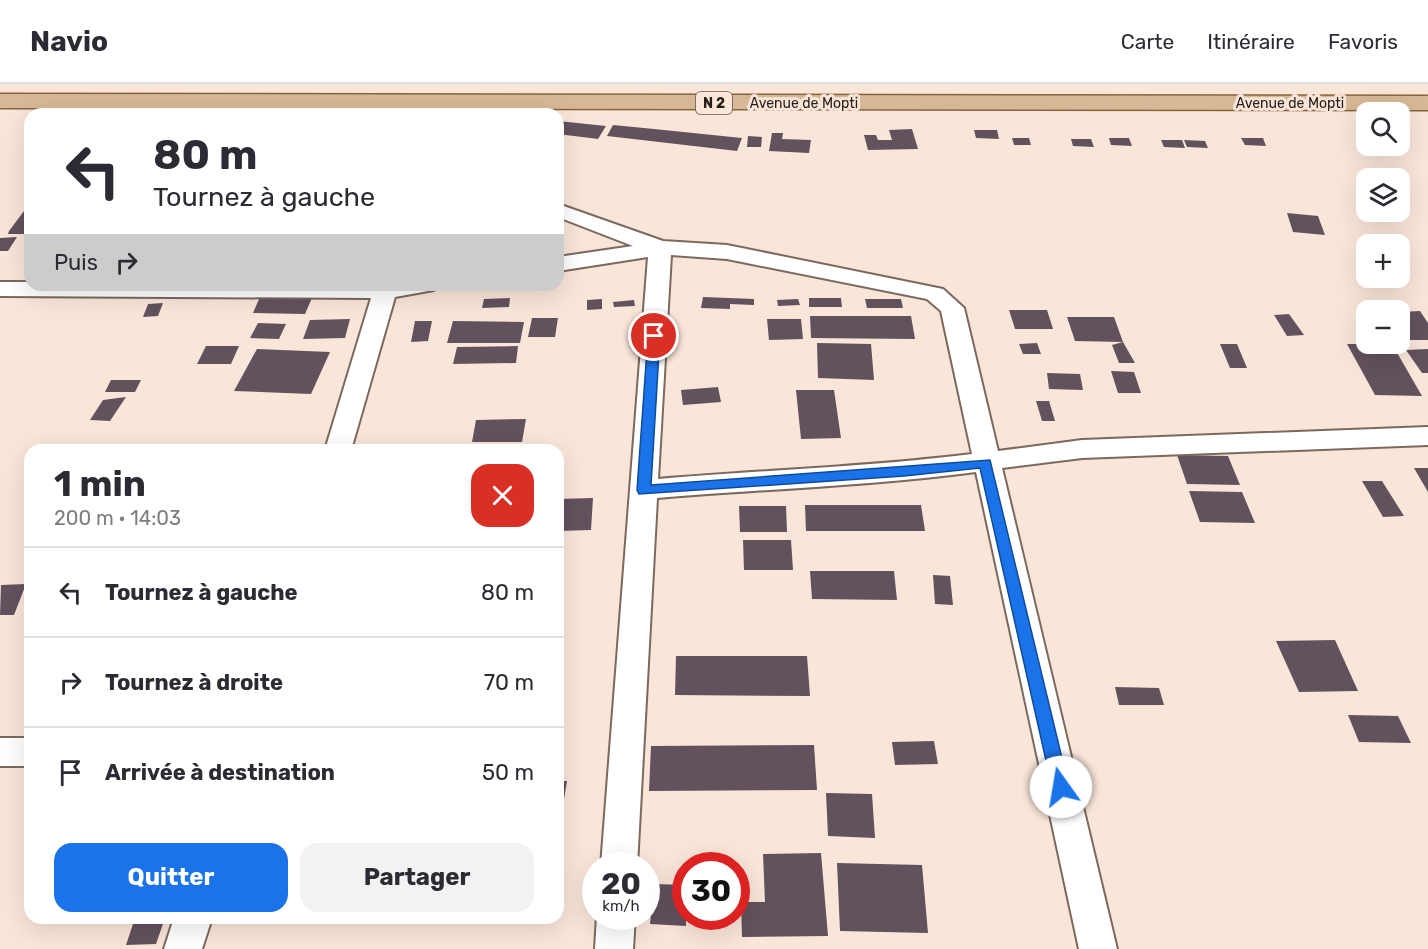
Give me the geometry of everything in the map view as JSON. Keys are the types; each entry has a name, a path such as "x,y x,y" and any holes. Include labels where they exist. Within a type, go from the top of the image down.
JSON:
{"main road":[{"name":"Avenue de Mopti","path":"0,101 398,108 1428,103"}],"street":[{"path":"564,212 660,248"},
{"path":"620,852 660,248"},
{"path":"564,263 660,248 727,252 935,294 952,308 985,463 1098,949"},
{"path":"0,289 24,289"},
{"path":"340,444 386,291"},
{"path":"644,490 766,479 904,472 1082,449 1428,436"},
{"path":"0,752 24,752"},
{"path":"183,949 191,924"},
{"path":"614,949 615,930"}],"building":[{"path":"564,122 606,126 598,139 564,135"},
{"path":"613,125 742,138 737,151 607,136"},
{"path":"912,129 918,149 868,150 864,135 876,135 878,140 892,140 889,130"},
{"path":"974,130 997,130 999,139 976,138"},
{"path":"772,133 783,133 782,139 811,140 809,153 769,151"},
{"path":"748,136 762,137 761,147 747,147"},
{"path":"1012,138 1029,138 1031,145 1014,145"},
{"path":"1109,138 1129,138 1132,146 1111,145"},
{"path":"1241,138 1263,138 1266,146 1245,145"},
{"path":"1071,139 1091,139 1094,147 1073,146"},
{"path":"1161,140 1182,140 1185,148 1164,147"},
{"path":"1184,140 1205,141 1208,148 1187,147"},
{"path":"24,211 24,234 8,234"},
{"path":"1287,213 1318,216 1325,235 1293,232"},
{"path":"17,237 8,251 0,251 0,238"},
{"path":"260,297 312,298 305,314 253,313"},
{"path":"703,297 754,299 754,305 730,304 730,309 701,308"},
{"path":"510,298 509,307 482,308 484,299"},
{"path":"809,298 841,298 842,307 809,307"},
{"path":"602,299 602,309 587,310 587,300"},
{"path":"798,299 800,305 778,306 777,300"},
{"path":"865,299 901,299 903,308 867,308"},
{"path":"634,300 635,306 614,307 613,302"},
{"path":"163,303 158,316 143,317 148,304"},
{"path":"1009,310 1047,310 1053,329 1015,329"},
{"path":"1420,311 1428,323 1428,340 1410,340 1410,312"},
{"path":"1289,314 1304,335 1287,336 1274,315"},
{"path":"810,316 911,316 915,339 811,338"},
{"path":"1067,317 1114,317 1123,342 1075,341"},
{"path":"532,318 558,318 555,337 528,337"},
{"path":"350,319 345,338 303,339 310,320"},
{"path":"767,319 801,319 803,339 769,340"},
{"path":"415,321 432,321 428,341 411,342"},
{"path":"453,321 524,322 520,343 447,343"},
{"path":"258,323 286,324 279,339 250,338"},
{"path":"1123,342 1135,363 1119,363 1112,345"},
{"path":"817,343 871,344 874,380 818,378"},
{"path":"1037,343 1041,354 1023,354 1019,344"},
{"path":"1220,344 1237,344 1247,368 1230,368"},
{"path":"1347,344 1356,344 1356,354 1398,354 1422,396 1375,395"},
{"path":"206,346 239,346 231,364 197,364"},
{"path":"518,346 516,363 453,364 457,347"},
{"path":"257,349 330,352 311,394 234,391"},
{"path":"1428,349 1428,373 1422,373 1409,354 1410,350"},
{"path":"1111,371 1134,372 1141,393 1118,393"},
{"path":"1047,373 1080,374 1083,390 1049,389"},
{"path":"111,380 141,380 135,392 105,392"},
{"path":"718,387 721,402 683,405 681,390"},
{"path":"796,390 834,390 841,438 801,439"},
{"path":"126,397 110,421 90,420 103,400"},
{"path":"1036,401 1049,401 1055,421 1042,421"},
{"path":"526,419 522,442 472,442 476,420"},
{"path":"1177,455 1228,456 1240,485 1187,484"},
{"path":"1414,468 1428,468 1428,492"},
{"path":"1362,481 1382,481 1404,516 1383,517"},
{"path":"1189,491 1242,492 1255,523 1200,522"},
{"path":"593,498 591,530 564,531 564,499"},
{"path":"805,505 921,505 925,531 806,531"},
{"path":"739,506 786,506 787,532 740,532"},
{"path":"743,540 791,540 793,570 744,570"},
{"path":"810,571 894,571 897,600 812,599"},
{"path":"933,575 950,576 953,605 935,604"},
{"path":"24,584 14,615 0,615 1,585"},
{"path":"1335,640 1358,691 1299,692 1276,641"},
{"path":"676,656 807,656 810,696 675,695"},
{"path":"1115,687 1159,688 1164,705 1119,705"},
{"path":"1348,715 1398,716 1411,743 1359,742"},
{"path":"934,741 938,764 895,765 892,742"},
{"path":"814,745 817,790 649,791 651,746"},
{"path":"564,781 567,781 564,799"},
{"path":"826,793 872,794 875,838 828,836"},
{"path":"821,853 828,936 742,937 742,930 750,930 750,902 765,902 763,854"},
{"path":"837,863 922,865 928,933 840,931"},
{"path":"660,884 672,885 672,925 660,925"},
{"path":"133,924 163,924 156,944 126,945"}],"route":[{"path":"654,336 644,490 766,479 904,472 985,463 1061,787"}]}
